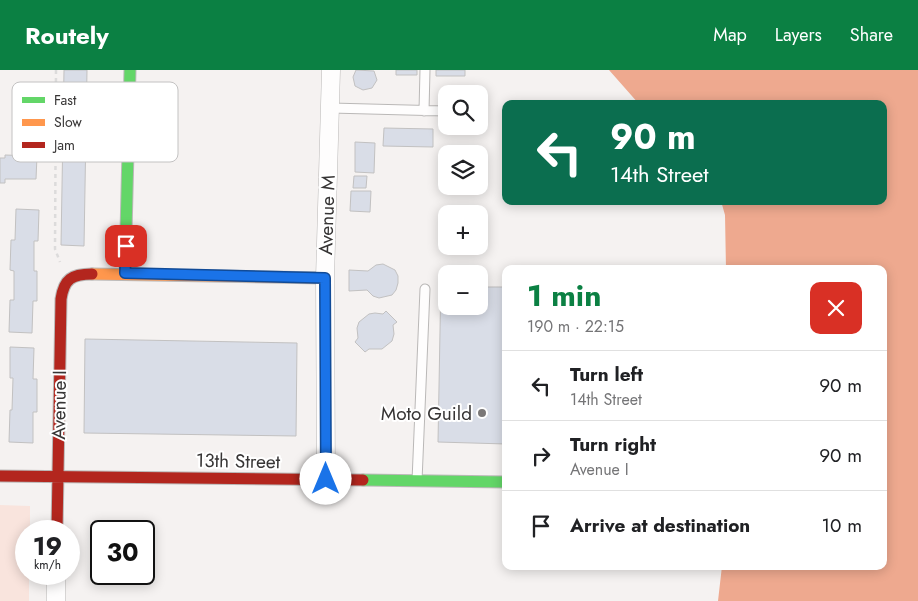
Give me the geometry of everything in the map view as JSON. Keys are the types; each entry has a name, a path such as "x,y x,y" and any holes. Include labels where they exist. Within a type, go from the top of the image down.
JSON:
{"street":[{"name":"Avenue M","path":"326,479 325,278 331,70"},
{"path":"125,273 128,162"},
{"path":"67,280 81,274 125,273 325,278"},
{"name":"Avenue I","path":"57,520 61,299 67,280"},
{"name":"13th Street","path":"0,476 502,482"},
{"path":"56,585 56,601"}],"lane":[{"path":"424,111 425,70"},
{"path":"331,108 438,111"},
{"path":"417,481 424,289"}],"path":[{"path":"55,162 55,249 67,280"}],"shaded area":[{"path":"591,70 918,70 918,601 710,601 714,570 887,570 887,265 713,265 713,205 887,205 887,100 620,100"},
{"path":"0,505 30,506 30,520 15,520 15,585 29,585 29,601 0,601"}],"pier":[{"path":"589,70 609,70 635,100 616,100"},
{"path":"711,205 722,205 725,215 726,265 711,265"},
{"path":"712,570 722,570 718,601 708,601"}],"building":[{"path":"64,70 87,70 87,82 64,82"},
{"path":"356,70 374,71 377,80 372,88 363,90 355,86 353,77"},
{"path":"396,70 417,70 417,75 396,75"},
{"path":"436,70 465,70 465,76 436,76"},
{"path":"384,128 433,129 433,147 383,146"},
{"path":"355,142 375,143 374,173 355,172"},
{"path":"5,155 12,155 12,162 37,162 36,179 5,179 5,183 0,183 0,158 5,158"},
{"path":"62,162 85,162 84,246 61,245"},
{"path":"354,176 367,176 366,188 353,188"},
{"path":"351,191 371,191 370,212 350,211"},
{"path":"16,209 39,210 38,241 34,241 37,301 33,301 32,333 9,332 10,300 14,300 14,271 10,270 11,240 15,240"},
{"path":"383,264 395,270 398,276 396,290 392,295 379,298 373,296 367,290 349,291 349,270 368,271 376,265"},
{"path":"488,287 502,287 502,444 438,442 440,315 488,315"},
{"path":"386,311 397,322 393,325 394,334 392,341 382,349 369,349 365,352 355,342 358,338 357,328 359,322 369,314 383,314"},
{"path":"85,339 297,343 296,436 84,433"},
{"path":"10,347 34,348 33,379 37,379 37,412 33,412 33,443 9,442 13,378 10,378"}],"traffic: fast":[{"path":"130,70 130,82"},
{"path":"125,273 128,162"},
{"path":"363,480 502,482"}],"traffic: slow":[{"path":"92,274 325,278"}],"traffic: jam":[{"path":"57,520 61,299 64,287 70,279 79,275 92,274"},
{"path":"0,476 363,480"}],"place":[{"name":"Moto Guild","path":"482,413"}],"route":[{"path":"126,246 125,273 325,278 326,479"}]}
